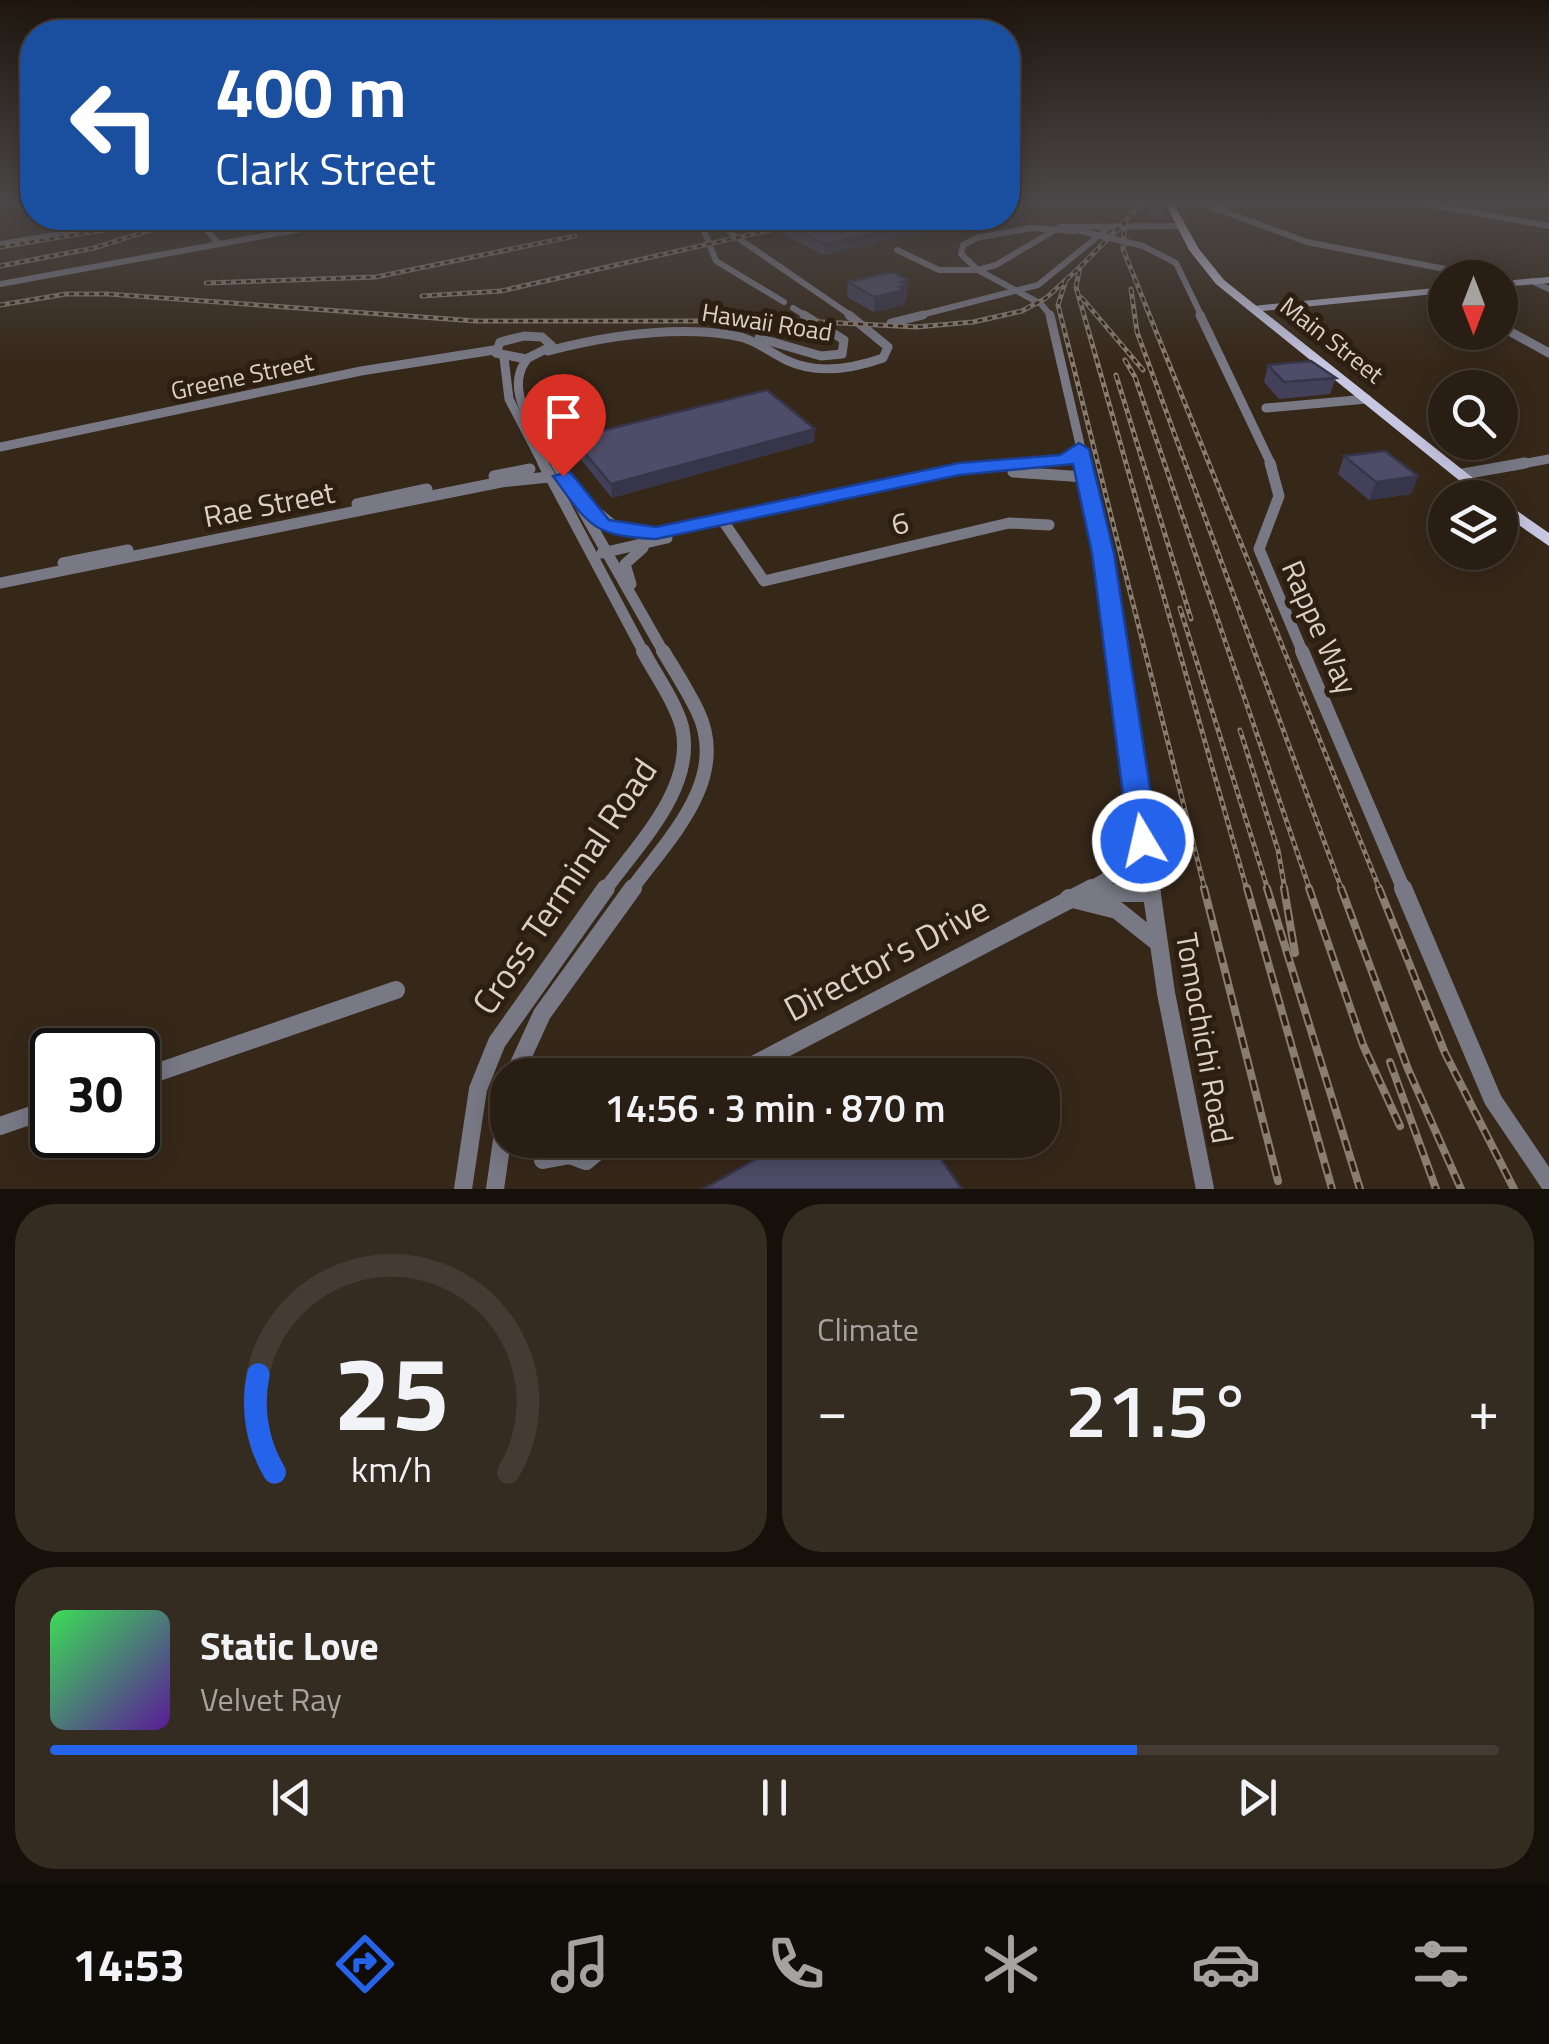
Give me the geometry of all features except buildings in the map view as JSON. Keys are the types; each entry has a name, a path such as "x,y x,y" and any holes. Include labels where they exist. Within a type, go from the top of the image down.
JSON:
{"main road":[{"name":"Main Street","path":"1198,254 1206,268 1253,309 1470,480"},
{"path":"1518,518 1549,541"}],"street":[{"path":"0,284 162,254"},
{"name":"Hawaii Road","path":"713,254 716,261 784,302"},
{"name":"Hawaii Road","path":"550,347 620,334 726,336 752,340 794,364 844,368 883,358 888,347 880,336 762,254"},
{"path":"906,254 939,270 978,270 1011,254"},
{"name":"Rappe Way","path":"961,254 978,270"},
{"path":"891,323 1019,292 1057,274 1079,254"},
{"name":"Rappe Way","path":"1159,254 1176,263 1276,476 1279,496 1258,549 1493,1100 1549,1183"},
{"path":"1371,254 1428,266"},
{"name":"Tomochichi Road","path":"978,270 1052,314 1103,553 1159,945 1205,1189"},
{"path":"1518,282 1549,280"},
{"path":"1532,281 1549,289"},
{"path":"1253,309 1428,293"},
{"name":"Hawaii Road","path":"550,347 616,331 704,330 748,334 821,356 842,354 844,340 793,308"},
{"path":"524,336 550,347 527,359 499,354 500,342 524,336"},
{"path":"1518,336 1549,353"},
{"name":"Greene Street","path":"0,447 339,376 499,354"},
{"name":"Cross Terminal Road","path":"464,1189 478,1089 498,1042 683,774 686,752 681,723 599,554 508,400 499,354"},
{"name":"Cross Terminal Road","path":"527,359 517,372 516,392 556,477"},
{"path":"1266,408 1367,399"},
{"path":"599,554 959,469 1066,461 1079,449"},
{"path":"1463,474 1549,460"},
{"name":"Rae Street","path":"0,576 530,469"},
{"path":"724,523 956,472 1085,477"},
{"path":"556,477 601,524 633,533 681,533"},
{"name":"Rae Street","path":"0,584 501,482 556,477"},
{"name":"6","path":"724,523 764,581 1009,523 1049,526"},
{"path":"641,616 642,605 625,564 630,555 681,533"},
{"name":"Cross Terminal Road","path":"522,1058 542,1014 691,807 708,769 709,746 699,714 599,554"},
{"name":"Director's Drive","path":"766,1058 1123,872 1132,864 1143,841"},
{"path":"1069,898 1091,892 1152,893"},
{"path":"1069,898 1117,909 1135,919 1159,945"},
{"path":"160,1071 396,990"},
{"path":"0,1126 30,1116"},
{"path":"495,1189 499,1158"},
{"path":"543,1160 554,1158"}],"railway":[{"path":"0,266 60,254"},
{"path":"206,283 376,277 485,254"},
{"path":"422,296 501,291 663,254"},
{"path":"1080,267 1092,254"},
{"path":"1125,254 1380,890"},
{"path":"0,305 66,294 108,294 476,321 802,321 916,327 973,322 1022,311 1046,298 1080,267"},
{"path":"1080,267 1076,287 1247,890"},
{"path":"1066,280 1058,305 1205,890"},
{"path":"1131,289 1137,332 1342,890"},
{"path":"1082,298 1143,370"},
{"path":"1125,360 1135,377 1310,890"},
{"path":"1116,375 1191,619"},
{"path":"1180,608 1268,890"},
{"path":"1240,730 1278,850 1285,890"},
{"path":"1204,888 1278,1181"},
{"path":"1247,888 1332,1189"},
{"path":"1267,888 1360,1189"},
{"path":"1284,888 1295,953"},
{"path":"1309,888 1363,1045 1400,1126"},
{"path":"1341,888 1408,1069 1461,1189"},
{"path":"1379,888 1445,1053 1514,1189"},
{"path":"1390,1062 1436,1189"}],"route":[{"path":"563,476 601,524 620,531 656,533 686,530 959,469 1066,461 1079,449 1103,553 1143,841"}]}
